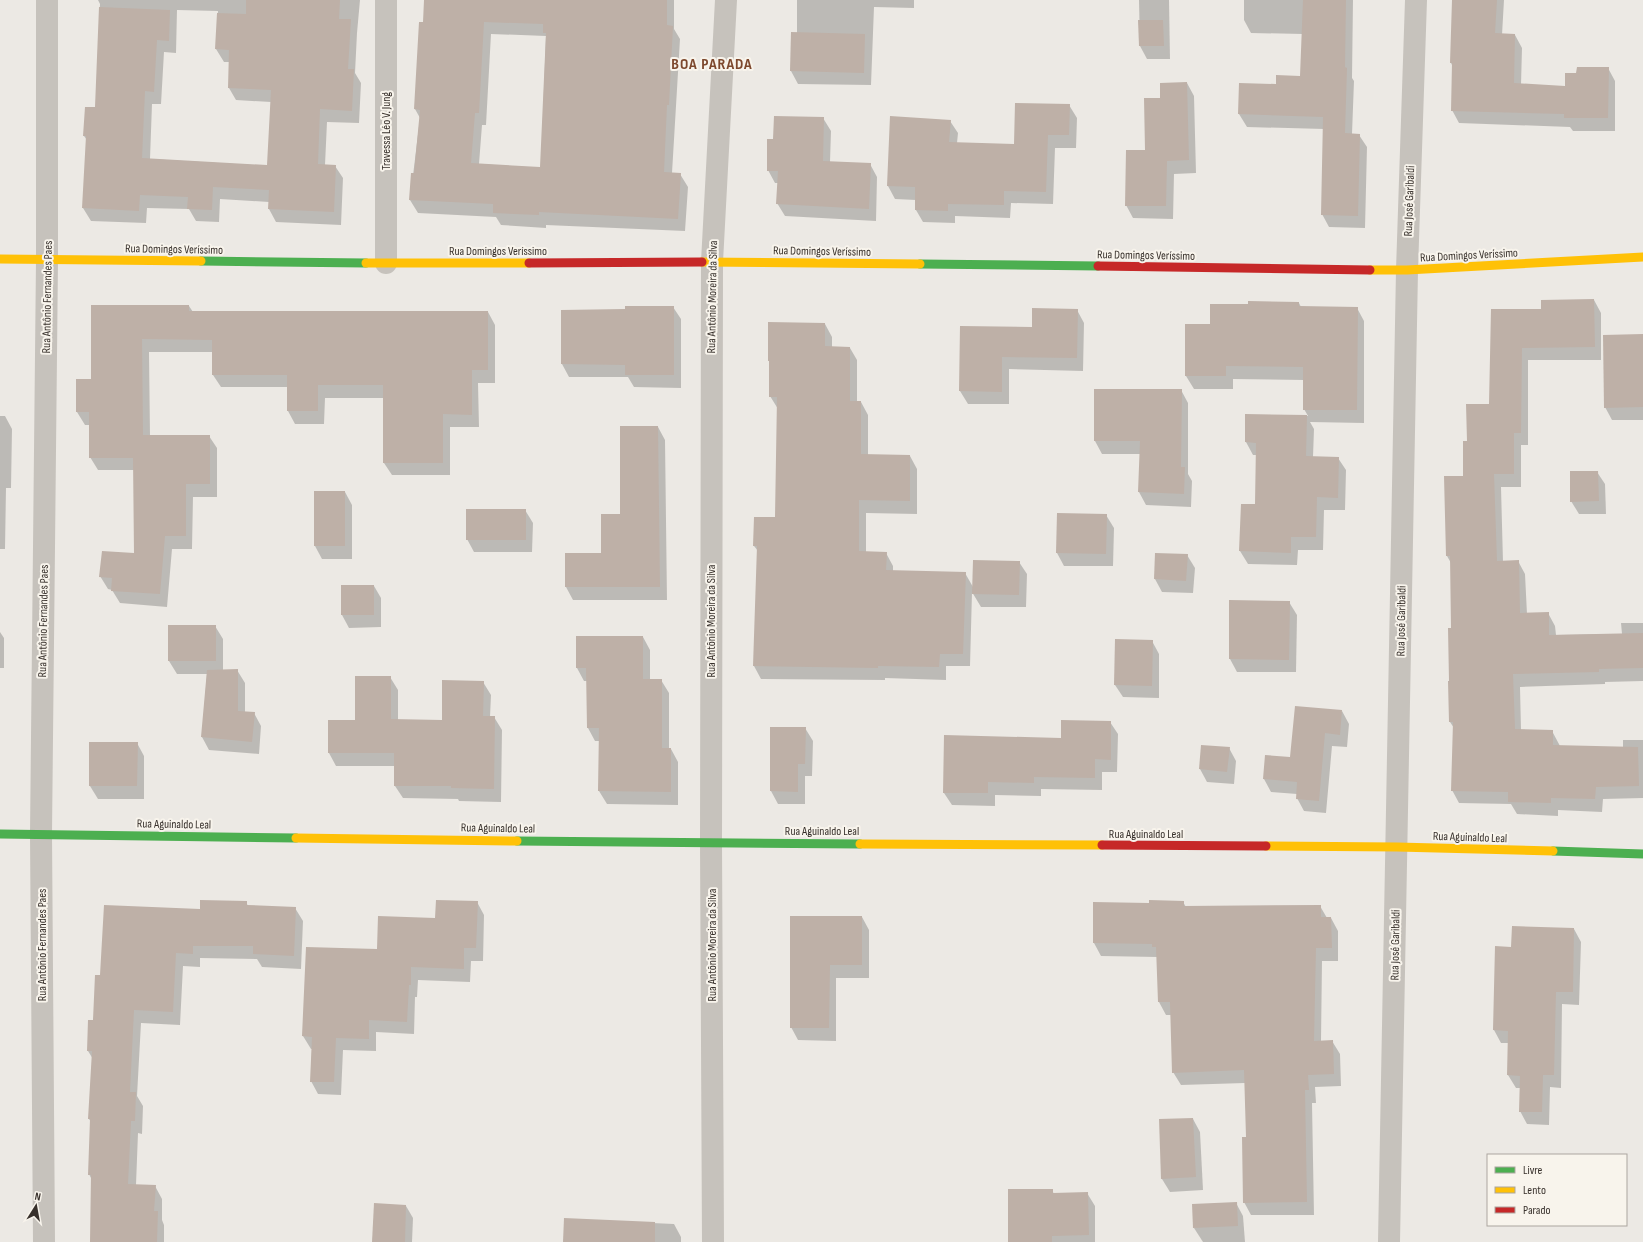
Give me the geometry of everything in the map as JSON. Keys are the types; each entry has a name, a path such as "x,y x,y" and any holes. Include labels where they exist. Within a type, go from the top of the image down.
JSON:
{"street":[{"name":"Rua Antônio Fernandes Paes","path":"44,1242 41,834 48,0"},
{"name":"Travessa Léo V. Jung","path":"386,0 386,263"},
{"name":"Rua Antônio Moreira da Silva","path":"713,1242 711,843 712,262 726,0"},
{"name":"Rua José Garibaldi","path":"1389,1242 1407,270 1416,0"},
{"name":"Rua Domingos Veríssimo","path":"0,259 386,263 712,262 1407,270 1643,257"},
{"name":"Rua Aguinaldo Leal","path":"0,834 711,843 1397,847 1643,854"}],"building":[{"path":"246,0 340,0 339,19 351,19 348,69 354,69 352,111 320,109 318,164 336,165 334,212 268,209 269,190 213,187 212,210 187,209 188,197 140,195 139,211 82,208 86,136 83,136 85,107 95,107 99,7 170,10 169,41 157,40 154,92 145,91 142,158 267,165 271,90 228,88 229,50 215,49 217,13 246,14"},
{"path":"424,0 667,0 667,25 673,26 664,172 681,173 678,219 539,212 539,215 493,213 493,204 409,200 411,173 414,173 420,110 414,109 419,22 423,22","holes":["484,22 543,24 543,33 546,33 540,167 471,163 475,113 479,113"]},
{"path":"1303,0 1346,0 1345,67 1347,68 1345,133 1360,134 1358,216 1321,215 1323,117 1238,114 1239,83 1276,84 1276,75 1300,76"},
{"path":"1452,0 1497,0 1495,33 1515,34 1514,83 1565,86 1565,73 1576,73 1577,67 1609,67 1608,118 1564,118 1564,114 1451,111 1452,63 1450,63"},
{"path":"1138,20 1163,20 1164,46 1139,46"},
{"path":"791,32 865,34 864,73 790,71"},
{"path":"1187,82 1189,160 1167,161 1166,206 1125,206 1126,150 1145,150 1144,98 1160,98 1160,83"},
{"path":"1015,103 1070,104 1069,135 1048,135 1046,192 1004,191 1004,205 948,204 948,211 915,210 915,187 887,186 890,116 951,120 949,142 1014,144"},
{"path":"774,116 824,117 823,161 871,163 869,209 776,204 778,171 767,171 767,139 773,139"},
{"path":"1594,299 1595,347 1522,348 1521,433 1514,433 1514,474 1494,474 1497,561 1519,560 1520,613 1549,612 1549,635 1643,633 1643,668 1599,669 1599,672 1513,674 1515,729 1553,730 1553,745 1638,747 1639,786 1596,787 1595,799 1551,798 1551,803 1508,802 1508,792 1451,791 1453,722 1449,722 1448,681 1448,628 1451,628 1450,556 1446,556 1444,476 1463,476 1463,441 1467,441 1466,404 1489,404 1491,309 1541,309 1541,300"},
{"path":"1248,301 1299,302 1299,306 1358,307 1357,410 1303,410 1303,367 1226,366 1226,376 1185,376 1185,324 1210,324 1210,304 1248,304"},
{"path":"91,305 189,305 189,311 488,311 488,370 472,370 472,415 443,414 443,463 383,463 383,385 318,385 318,411 287,411 287,375 212,375 212,340 142,339 143,435 210,435 210,484 186,484 186,536 165,536 160,594 111,591 112,578 99,577 102,551 134,553 133,458 89,458 89,412 76,412 76,379 91,379"},
{"path":"625,306 674,306 674,375 625,375 625,365 561,364 561,310 625,309"},
{"path":"1032,308 1078,309 1077,358 1002,357 1002,392 959,391 960,326 1032,327"},
{"path":"768,322 825,323 825,346 850,347 850,401 861,401 861,454 910,455 910,501 859,500 859,551 887,552 886,570 966,572 963,654 940,654 939,667 878,666 878,668 753,666 757,546 753,546 754,517 775,517 777,397 769,397"},
{"path":"1643,334 1643,407 1604,408 1603,335"},
{"path":"1094,389 1182,389 1181,467 1185,467 1184,494 1138,492 1140,441 1094,441"},
{"path":"1245,414 1307,415 1306,456 1339,457 1338,498 1317,497 1316,537 1291,537 1291,553 1239,551 1241,504 1255,504 1256,443 1245,442"},
{"path":"620,426 658,426 660,587 565,587 565,553 601,553 601,514 620,514"},
{"path":"1570,471 1598,471 1599,501 1570,502"},
{"path":"314,491 345,491 345,546 314,546"},
{"path":"466,509 526,509 526,540 466,540"},
{"path":"1057,513 1107,514 1106,554 1056,553"},
{"path":"1155,553 1188,554 1186,581 1154,579"},
{"path":"973,560 1020,561 1019,595 972,594"},
{"path":"341,585 374,585 374,615 341,615"},
{"path":"1229,600 1290,601 1289,660 1229,659"},
{"path":"168,625 216,625 216,661 168,661"},
{"path":"576,636 643,636 643,679 662,679 662,748 671,748 671,792 598,791 599,728 587,728 586,668 576,668"},
{"path":"1115,639 1153,640 1152,686 1114,685"},
{"path":"238,669 238,711 255,712 252,742 201,737 207,670"},
{"path":"355,676 391,676 391,719 442,720 442,680 484,681 483,716 495,716 494,789 451,788 451,786 394,786 394,753 328,753 328,720 355,720"},
{"path":"1295,706 1342,710 1340,735 1325,733 1319,801 1296,799 1297,782 1263,779 1265,755 1290,757"},
{"path":"1061,720 1111,721 1111,760 1095,759 1095,778 1034,777 1034,783 988,782 988,793 943,793 944,735 1061,738"},
{"path":"770,727 806,727 805,764 798,764 798,792 770,791"},
{"path":"89,742 138,742 137,786 89,786"},
{"path":"1201,745 1230,747 1227,772 1199,769"},
{"path":"200,900 247,901 247,905 296,907 294,956 253,954 253,946 193,946 193,954 176,953 173,1012 134,1010 130,1092 136,1092 135,1121 131,1121 128,1184 156,1185 154,1211 158,1211 157,1242 90,1242 91,1175 88,1175 90,1119 88,1119 92,1051 87,1051 88,1020 93,1020 95,975 100,975 104,905 200,909"},
{"path":"436,900 478,901 476,948 464,948 464,969 411,967 411,985 409,985 407,1022 369,1020 369,1039 336,1038 334,1082 310,1082 312,1037 302,1036 306,947 377,949 378,916 435,918"},
{"path":"1149,900 1184,901 1184,906 1321,905 1321,917 1331,917 1332,948 1316,948 1314,1041 1333,1040 1334,1074 1308,1075 1309,1090 1305,1090 1307,1202 1243,1203 1242,1137 1246,1137 1244,1070 1172,1073 1170,1002 1158,1002 1156,947 1152,947 1152,944 1093,943 1093,902 1149,903"},
{"path":"790,916 862,916 862,965 830,965 829,1028 790,1028"},
{"path":"1512,926 1574,928 1573,992 1556,992 1554,1075 1543,1075 1542,1112 1519,1112 1520,1076 1507,1075 1508,1031 1493,1030 1495,946 1511,947"},
{"path":"1193,1118 1196,1177 1161,1179 1159,1119"},
{"path":"1008,1189 1053,1189 1053,1193 1088,1192 1089,1235 1052,1236 1052,1242 1008,1242"},
{"path":"1237,1202 1238,1226 1193,1228 1192,1204"},
{"path":"374,1203 406,1205 405,1242 372,1242"},
{"path":"564,1218 655,1222 655,1242 563,1242"}],"traffic: fast":[{"path":"201,261 366,263"},
{"path":"920,264 1098,266"},
{"path":"0,834 296,838"},
{"path":"517,841 860,844"},
{"path":"1553,851 1643,854"}],"traffic: slow":[{"path":"1370,270 1407,270 1643,257"},
{"path":"0,259 201,261"},
{"path":"702,262 920,264"},
{"path":"366,263 529,263"},
{"path":"296,838 517,841"},
{"path":"860,844 1102,845"},
{"path":"1266,846 1397,847 1553,851"}],"traffic: jam":[{"path":"529,263 702,262"},
{"path":"1098,266 1370,270"},
{"path":"1102,845 1266,846"}],"district":[{"name":"BOA PARADA","path":"712,63"}]}
